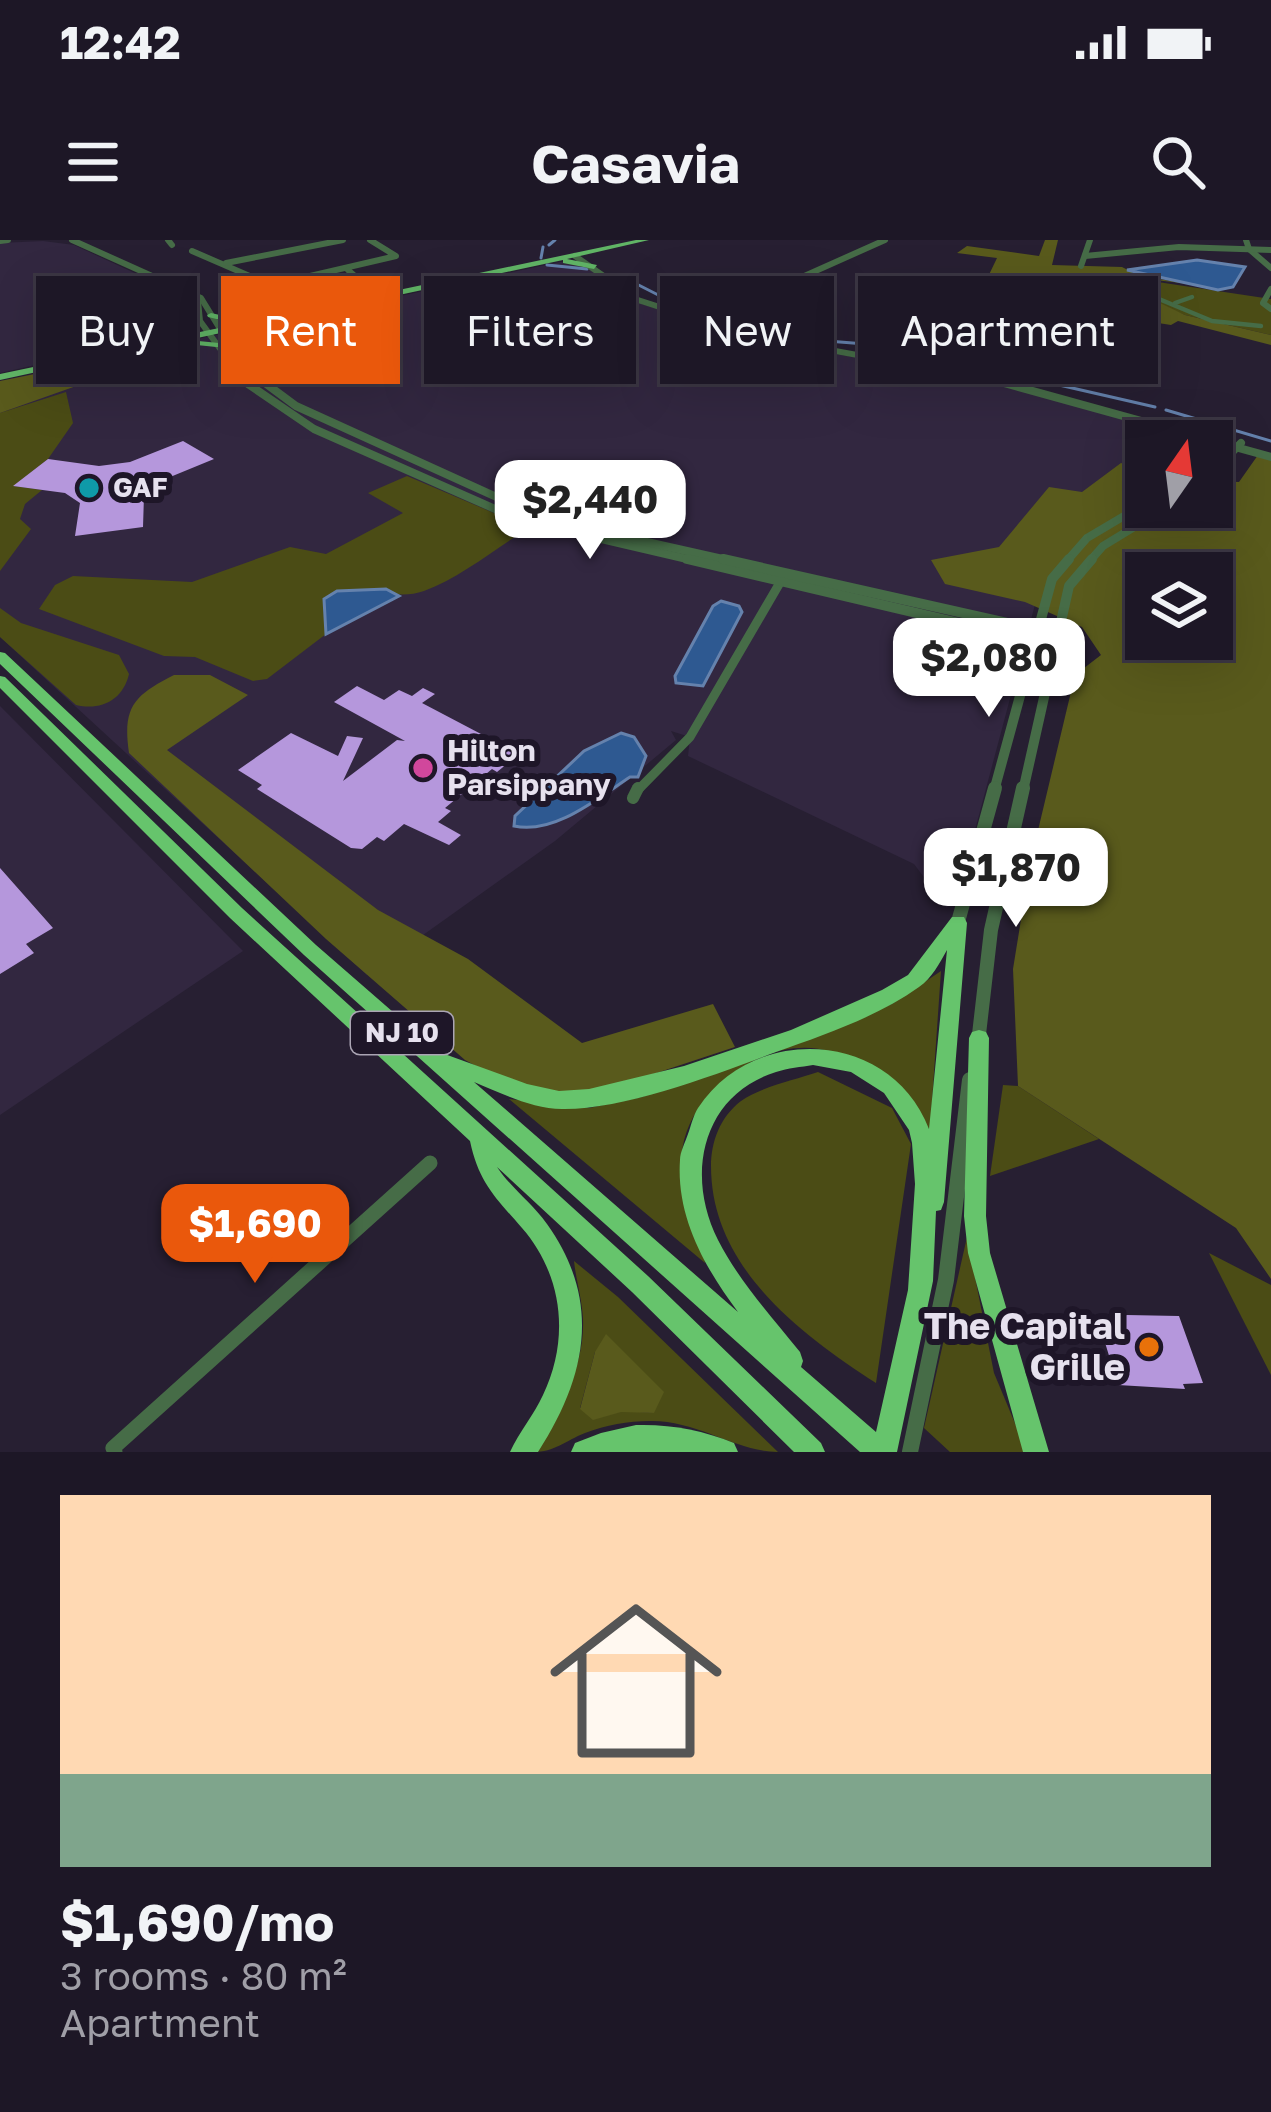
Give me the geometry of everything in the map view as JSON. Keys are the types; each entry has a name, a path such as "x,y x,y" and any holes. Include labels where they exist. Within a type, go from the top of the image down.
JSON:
{"highway":[{"name":"NJ 10","path":"0,656 431,1059 882,1452"},
{"name":"NJ 10","path":"0,680 236,913 812,1452"},
{"path":"431,1059 532,1096 585,1100 628,1094 888,997 920,977 958,922"},
{"path":"882,1452 920,1291 936,1173 958,922"},
{"path":"979,1038 975,1216 980,1252 1036,1452"},
{"path":"825,1402 729,1280 705,1239 689,1168 694,1138 724,1090 767,1064 811,1057 847,1063 888,1085 911,1114 922,1139 920,1291"},
{"path":"479,1136 489,1174 538,1229 562,1268 572,1308 566,1375 544,1422 523,1452"},
{"path":"584,1452 622,1439 651,1436 725,1452"}],"main road":[{"path":"400,294 646,240"},
{"path":"551,261 597,266 593,256 604,249"},
{"path":"211,315 221,318"},
{"path":"28,370 221,333"},
{"path":"0,377 221,333"}],"street":[{"path":"72,240 152,276"},
{"path":"223,264 343,240"},
{"path":"192,251 272,283 396,256 370,240"},
{"path":"804,276 885,240"},
{"path":"1081,266 1090,240"},
{"path":"1142,240 1149,250"},
{"path":"1246,240 1249,249 1271,268"},
{"path":"1084,256 1149,250 1271,250"},
{"path":"579,255 634,294 660,304"},
{"path":"348,270 355,276"},
{"path":"1271,290 1263,303 1271,309"},
{"path":"197,296 205,300 214,335"},
{"path":"1174,304 1192,297"},
{"path":"1158,298 1228,324 1261,326"},
{"path":"197,300 199,320 243,381 290,416 520,520 1054,639"},
{"path":"834,349 1022,381 1156,420"},
{"path":"1233,444 1271,455"},
{"path":"1233,451 1239,445"},
{"path":"958,922 1052,579 1072,551 1125,517"},
{"path":"910,1452 946,1280 991,930 1054,639 1069,586 1081,567 1103,545 1132,528"},
{"path":"633,798 642,782 691,737 782,578"},
{"path":"115,1452 113,1448 430,1163"}],"shaded area":[{"path":"1045,240 1058,240 1052,265 1122,267 1140,276 988,276 997,258 957,253 967,246 1039,256"},
{"path":"0,243 74,245 141,276 36,276 36,365 0,373"},
{"path":"574,262 604,276 494,276"},
{"path":"1158,282 1271,299 1271,335 1158,305"},
{"path":"424,291 424,384 636,384 636,300 660,310 660,384 834,384 834,354 858,358 858,384 1009,384 1135,420 1125,420 1125,515 1041,582 971,845 959,863 947,908 914,864 688,756 690,737 671,731 676,740 555,841 367,975 0,637 0,381 36,373 36,384 197,384 197,339 221,334 221,384 400,384 400,296"},
{"path":"1158,302 1185,315 1271,335 1271,345 1178,321 1158,323"},
{"path":"36,374 36,384 82,384 0,413 0,381"},
{"path":"66,392 73,423 48,459 14,486 42,490 25,504 20,519 31,529 0,571 0,413"},
{"path":"1258,455 1271,459 1271,1279 1236,1228 1018,1086 1013,969 1030,864 1075,675 1101,655 1082,627 1025,602 945,584 931,560 999,547 1049,487 1082,492 1121,463 1125,464 1125,528 1233,528 1233,482 1239,482"},
{"path":"407,476 529,528 424,591 361,590 324,599 326,634 267,679 253,681 195,657 164,656 39,609 55,585 73,576 192,582 290,547 326,554 403,513 368,493"},
{"path":"0,608 21,623 119,655 129,674 122,691 102,705 76,705 0,637"},
{"path":"174,675 210,675 248,695 167,750 378,910 468,959 582,1043 713,1004 735,1047 602,1091 551,1093 503,1081 465,1060 326,939 129,753 128,724 134,704"},
{"path":"0,706 243,951 0,1115"},
{"path":"941,971 930,1130 904,1093 831,1052 782,1050 734,1072 714,1089 698,1109 682,1155 684,1182 705,1263 509,1099 589,1108 642,1097 892,1004"},
{"path":"818,1072 892,1108 911,1144 876,1383 818,1342 765,1294 726,1235 715,1202 711,1157 727,1115 758,1092"},
{"path":"1003,1085 1018,1086 1099,1139 990,1176"},
{"path":"967,1237 994,1373 1027,1452 950,1452 924,1428"},
{"path":"1209,1253 1271,1285 1271,1375"},
{"path":"574,1261 618,1297 778,1452 747,1447 684,1425 650,1421 601,1428 533,1452 568,1389 580,1355 583,1319","holes":["595,1352 654,1413 580,1408"]},
{"path":"606,1334 664,1392 654,1413 621,1412 593,1420 580,1409 595,1352"}],"water":[{"path":"1197,260 1245,267 1233,287 1218,290 1127,270"},
{"path":"386,589 399,596 326,634 324,599 337,591"},
{"path":"721,601 739,606 742,612 703,686 676,683 675,676 713,606"},
{"path":"621,733 634,737 646,756 638,777 630,777 560,820 514,826 515,816 584,751"}],"building":[{"name":"GAF","path":"183,441 214,459 158,482 144,495 143,527 75,536 80,503 65,493 13,486 48,459 99,466 130,462"},
{"name":"Hilton Parsippany","path":"357,686 384,700 399,690 412,696 423,688 435,694 422,703 519,754 497,772 492,769 445,808 451,811 438,822 461,835 449,845 404,824 384,841 377,837 362,849 351,848 257,789 262,785 238,770 291,733 338,756 347,736 363,738 343,781 397,740 405,741 334,702"},
{"path":"0,868 53,928 26,944 34,953 0,974"},
{"name":"The Capital Grille","path":"1127,1315 1179,1316 1203,1383 1183,1384 1185,1389 1118,1385 1099,1323"}],"waterway":[{"path":"549,245 555,240"},
{"path":"541,258 543,247"},
{"path":"547,265 587,269"},
{"path":"619,275 660,296"},
{"path":"834,342 858,343"},
{"path":"1055,384 1155,407"},
{"path":"1166,410 1271,441"}],"place":[{"name":"GAF","path":"89,488"},
{"name":"Hilton Parsippany","path":"423,768"},
{"name":"The Capital Grille","path":"1149,1347"}]}
